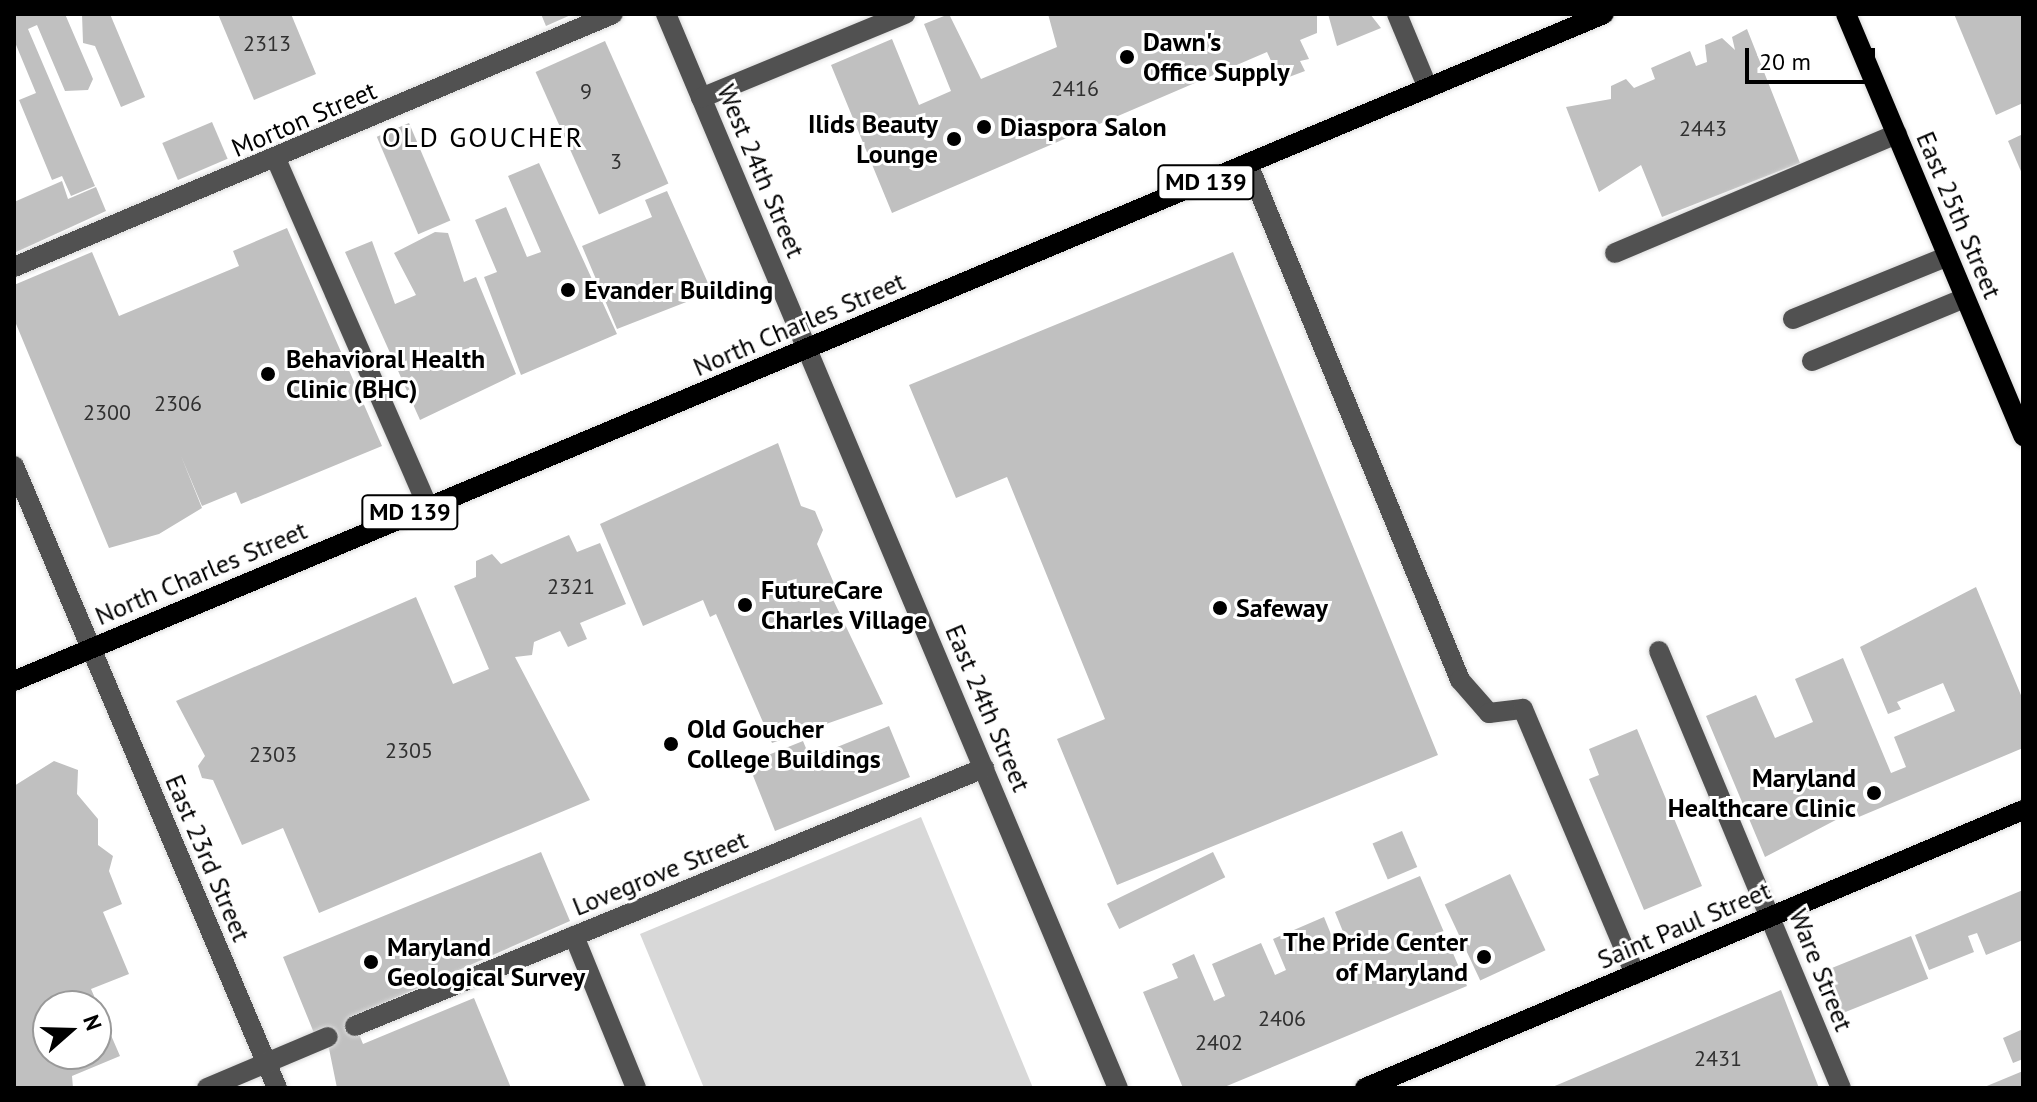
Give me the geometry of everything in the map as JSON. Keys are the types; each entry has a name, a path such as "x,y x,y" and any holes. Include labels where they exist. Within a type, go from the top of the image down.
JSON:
{"main road":[{"name":"North Charles Street","path":"14,681 427,505 809,349 1604,14"},
{"name":"East 25th Street","path":"1846,14 2023,436"},
{"name":"Saint Paul Street","path":"1365,1088 2023,810"}],"street":[{"name":"Morton Street","path":"14,267 276,159 613,14"},
{"name":"West 24th Street","path":"666,14 809,349"},
{"path":"701,98 905,14"},
{"path":"1397,14 1428,88"},
{"path":"1615,253 1897,134"},
{"path":"276,159 427,505"},
{"path":"1248,164 1460,680 1489,713 1523,709 1635,974"},
{"path":"1793,319 1948,256"},
{"path":"1812,361 1965,298"},
{"name":"East 24th Street","path":"809,349 1118,1088"},
{"name":"East 23rd Street","path":"14,466 277,1088"},
{"name":"Ware Street","path":"1659,651 1841,1088"},
{"name":"Lovegrove Street","path":"355,1026 984,768"},
{"path":"574,936 636,1088"},
{"path":"207,1088 328,1037"}],"shaded area":[{"path":"921,817 1033,1088 704,1088 640,934"}],"building":[{"path":"14,14 65,14 93,79 88,90 65,91 37,25 28,29 95,186 71,196 62,176 52,180 19,100 36,93 14,40"},
{"path":"82,14 110,14 145,97 121,107 95,46 83,43"},
{"path":"218,14 291,14 316,74 254,100"},
{"path":"541,14 573,14 546,26"},
{"path":"949,14 981,79 1057,47 1048,14 1317,14 1317,33 1300,40 1309,59 1300,61 1305,71 1289,77 1284,69 1276,72 1267,52 892,213 831,65 892,39 919,105 951,91 924,24"},
{"path":"1328,14 1370,14 1381,28 1337,46"},
{"path":"1954,14 2021,16 2023,103 1996,115"},
{"path":"1747,29 1800,163 1662,217 1641,165 1599,192 1566,107 1611,99 1611,86 1626,79 1634,88 1655,79 1651,68 1690,51 1696,66 1707,62 1705,45 1722,38 1735,50 1732,37"},
{"path":"605,41 668,184 599,214 536,72"},
{"path":"212,122 228,159 178,180 162,143"},
{"path":"409,123 450,221 418,234 377,137"},
{"path":"2023,134 2023,176 2008,141"},
{"path":"539,163 617,334 521,375 484,277 497,272 475,220 506,207 527,257 541,252 508,176"},
{"path":"62,181 68,199 96,187 106,211 14,253 14,202"},
{"path":"667,191 712,292 617,329 582,246 652,217 645,200"},
{"path":"287,228 382,446 241,504 236,492 202,506 181,456 202,508 159,534 109,548 14,319 14,285 92,252 119,316 239,266 233,251"},
{"path":"435,232 448,233 464,282 476,277 516,374 420,420 345,252 372,241 395,304 416,295 394,253"},
{"name":"Safeway","path":"1233,252 1438,755 1117,885 1057,739 1105,719 1007,477 956,498 909,385"},
{"name":"FutureCare Charles Village","path":"778,443 801,506 815,511 823,530 817,544 836,588 829,591 883,704 772,743 716,614 710,617 703,600 643,626 600,524"},
{"path":"569,535 577,552 600,543 626,604 580,623 587,639 568,647 560,631 534,642 532,655 515,657 590,800 319,913 283,828 242,845 213,780 202,778 198,766 205,756 176,701 416,597 453,684 489,669 454,586 476,577 476,561 492,554 501,564"},
{"path":"1976,587 2023,700 2023,748 1854,819 1851,812 1765,857 1706,716 1756,695 1775,738 1813,722 1795,679 1843,658 1891,773 1906,767 1894,737 1955,711 1943,683 1897,702 1901,709 1888,714 1860,647"},
{"path":"889,726 910,777 775,831 748,763 803,741 810,758"},
{"path":"1637,729 1702,886 1644,910 1589,779 1599,775 1589,749"},
{"path":"54,761 78,770 77,794 98,819 98,845 113,856 109,871 122,904 103,912 129,974 91,990 32,990 32,1070 86,1070 72,1076 73,1088 14,1088 14,786"},
{"path":"1402,831 1417,867 1388,879 1373,844"},
{"path":"541,852 570,921 352,1017 363,1044 474,998 511,1088 337,1088 325,1029 314,1033 283,957"},
{"path":"1213,852 1225,877 1119,929 1107,904"},
{"path":"1510,874 1545,950 1480,981 1445,904"},
{"path":"1420,876 1467,986 1222,1088 1183,1088 1143,992 1178,978 1172,964 1194,954 1214,1001 1225,996 1212,964 1261,943 1275,975 1286,970 1273,939 1324,917 1337,949 1348,944 1335,912"},
{"path":"2023,890 2023,940 1986,955 1977,933 1968,936 1974,952 1929,970 1915,935"},
{"path":"1911,936 1928,979 1834,1017 1816,974"},
{"path":"1781,990 1819,1088 1550,1088 1569,1080"},
{"path":"2023,1029 2023,1059 2013,1063 2003,1038"},
{"path":"112,1038 120,1056 112,1059"},
{"path":"2023,1071 2023,1088 1982,1088"}],"place":[{"name":"Dawn's Office Supply","path":"1127,57"},
{"name":"Diaspora Salon","path":"984,127"},
{"name":"Ilids Beauty Lounge","path":"954,139"},
{"name":"Evander Building","path":"568,290"},
{"name":"Behavioral Health Clinic (BHC)","path":"268,374"},
{"name":"FutureCare Charles Village","path":"745,605"},
{"name":"Safeway","path":"1220,608"},
{"name":"Old Goucher College Buildings","path":"671,744"},
{"name":"Maryland Healthcare Clinic","path":"1874,793"},
{"name":"The Pride Center of Maryland","path":"1484,957"},
{"name":"Maryland Geological Survey","path":"371,962"}],"district":[{"name":"OLD GOUCHER","path":"483,137"}]}
